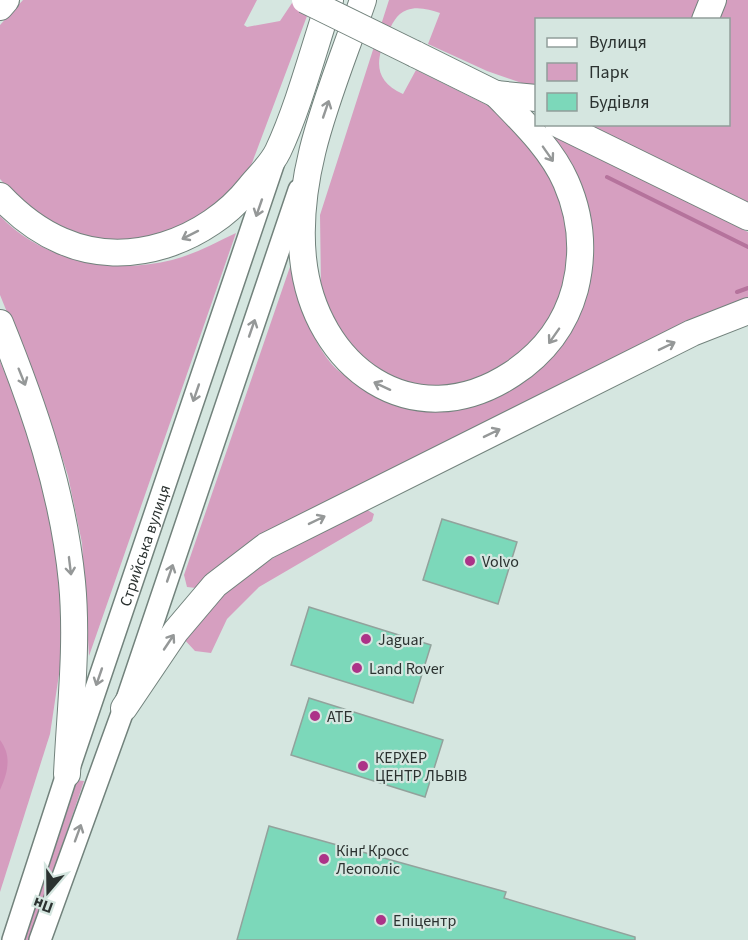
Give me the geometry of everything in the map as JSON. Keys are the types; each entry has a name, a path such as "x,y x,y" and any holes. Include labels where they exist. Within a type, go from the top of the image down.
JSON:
{"highway":[{"path":"0,7 6,0"},
{"path":"304,0 535,113"},
{"path":"0,196 38,230 64,242 90,249 118,252 148,250 180,241 216,222 245,193 278,153 330,0"},
{"path":"363,0 307,164 302,219 303,259 320,323 337,351 359,373 377,385 421,399 466,396 494,386 521,369 546,347 561,326 571,304 579,271 580,241 576,213 566,182 530,130 496,94"},
{"path":"706,18 713,0"},
{"path":"496,94 535,98"},
{"path":"562,126 748,217"},
{"path":"124,708 176,630 215,585 266,546 693,333 748,311"},
{"path":"0,323 29,394 64,520 72,584 73,643 67,774"}],"main road":[{"name":"Стрийська вулиця","path":"14,940 67,774 278,153"},
{"path":"40,940 124,708 307,164"}],"green space":[{"path":"23,0 257,0 244,25 247,27 280,21 294,0 313,0 252,163 235,186 215,209 196,223 145,238 121,240 99,238 56,224 17,197 0,179 0,25"},
{"path":"389,0 704,0 696,18 535,18 535,88 487,71 428,44 440,13 411,9 400,14 391,27 383,44 379,62 382,76 387,83 403,94 416,70 489,106 517,129 557,182 573,235 567,286 539,341 489,378 437,389 413,386 362,362 344,343 321,289 320,215"},
{"path":"720,0 748,0 748,202 589,126 730,126 730,18 712,18"},
{"path":"550,133 748,232 748,300 196,588 187,587 184,575 292,261 301,301 315,339 322,351 334,367 343,374 372,394 395,404 420,409 445,410 470,406 494,398 516,386 541,364 582,283 590,262 593,240 589,215 581,190"},
{"path":"0,216 17,231 58,254 103,265 126,266 172,260 236,233 89,656 82,543 68,476 47,410 0,295"},
{"path":"0,361 29,433 55,521 64,641 50,734 0,892"},
{"path":"361,506 374,514 372,521 259,587 227,619 211,653 195,651 182,637 224,590 312,533"},
{"path":"74,780 84,781 30,940 23,940"}],"shaded area":[{"path":"0,740 6,752 8,764 0,790"}],"building":[{"name":"Volvo","path":"442,519 517,542 498,604 423,580"},
{"path":"309,607 431,645 413,703 291,665"},
{"path":"309,698 443,740 425,797 291,755"},
{"name":"Кінґ Кросс Леополіс","path":"269,826 506,892 504,898 635,937 635,940 237,940"}],"waterway":[{"path":"607,177 748,247"},
{"path":"737,292 748,288"}],"place":[{"name":"Volvo","path":"470,561"},
{"name":"Jaguar","path":"366,639"},
{"name":"Land Rover","path":"357,668"},
{"name":"АТБ","path":"315,716"},
{"name":"КЕРХЕР ЦЕНТР ЛЬВІВ","path":"363,766"},
{"name":"Кінґ Кросс Леополіс","path":"324,859"},
{"name":"Епіцентр","path":"381,920"}]}
